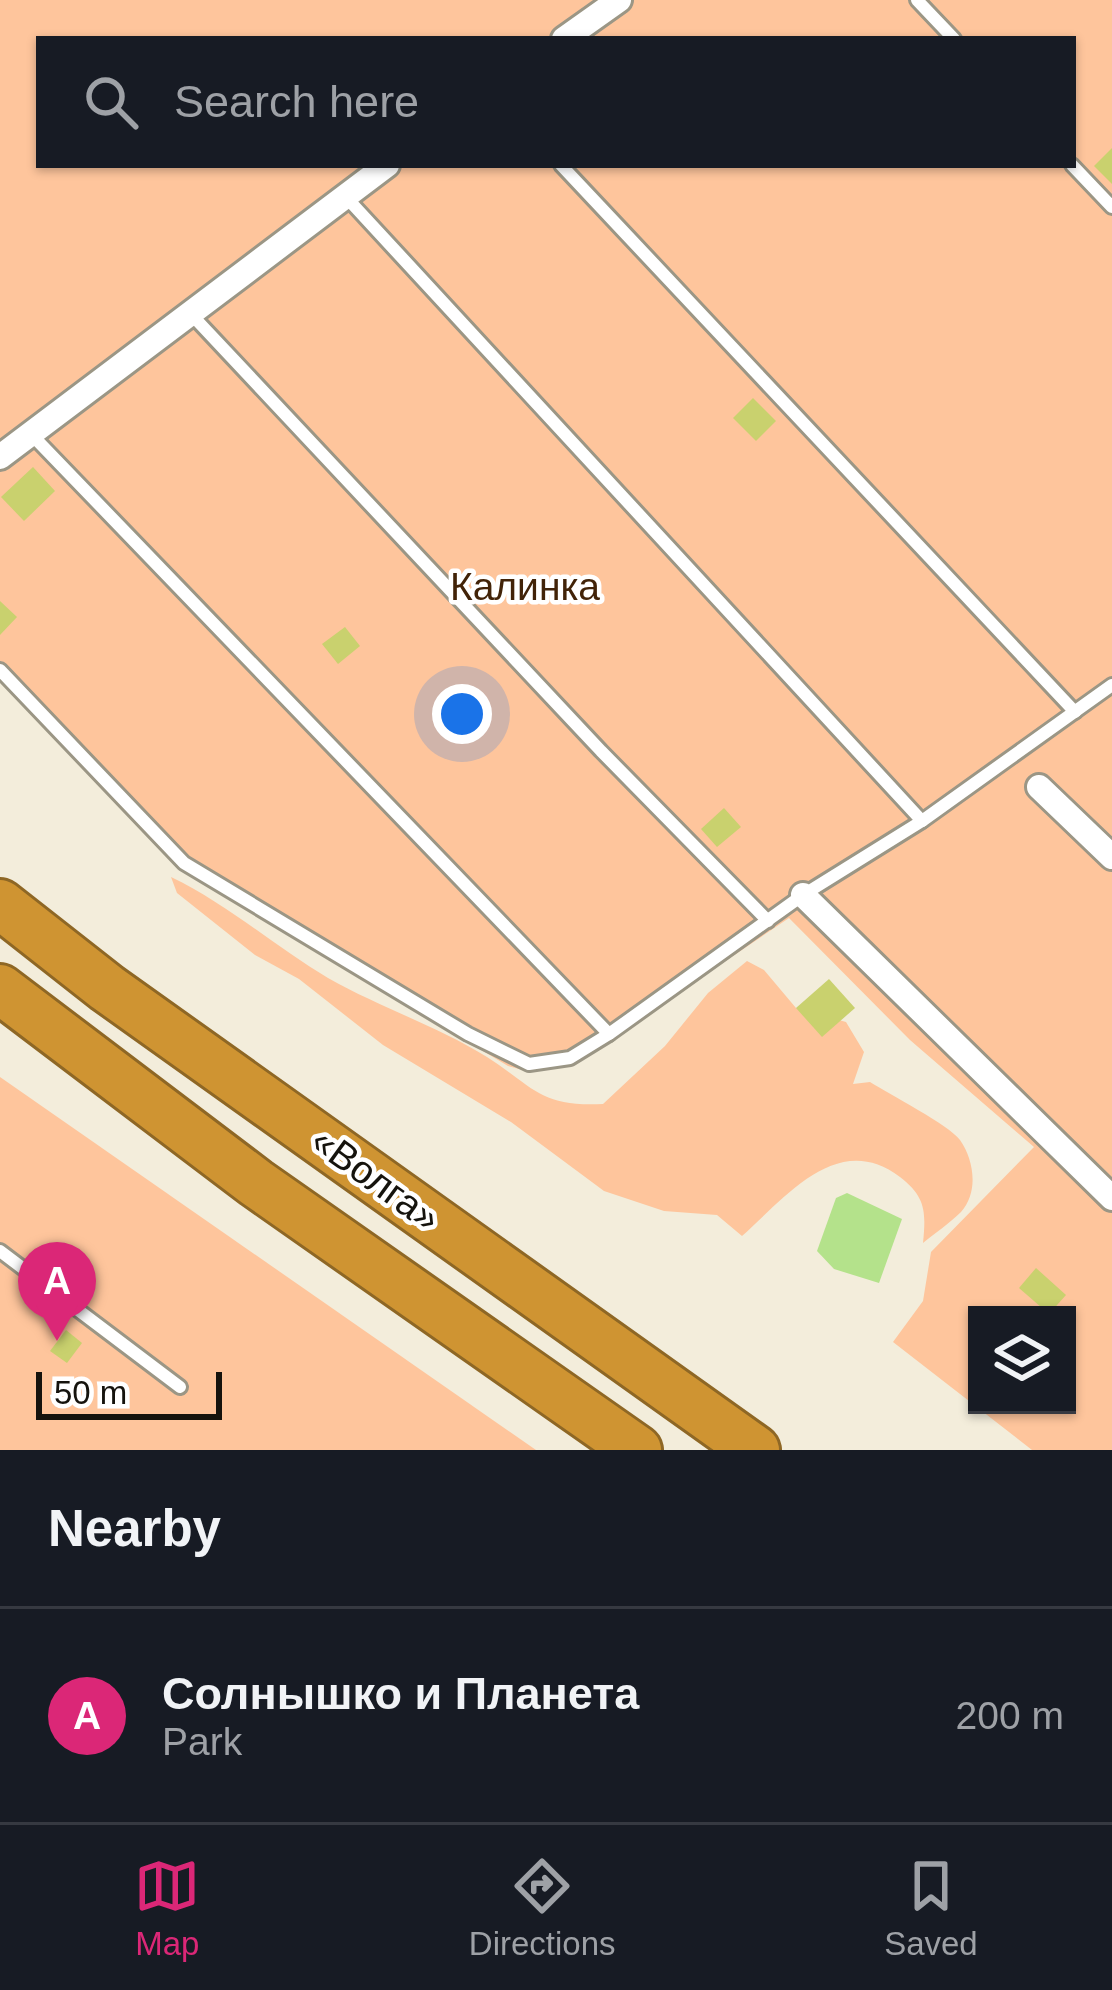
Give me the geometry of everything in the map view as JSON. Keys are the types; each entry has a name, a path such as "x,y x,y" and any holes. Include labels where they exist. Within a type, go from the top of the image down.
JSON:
{"highway":[{"name":"«Волга»","path":"0,904 107,988 755,1450"},
{"name":"«Волга»","path":"0,989 256,1184 637,1450"}],"street":[{"path":"568,36 620,0"},
{"path":"0,457 383,168"},
{"path":"1039,787 1112,857"},
{"path":"803,895 1112,1198"}],"lane":[{"path":"917,0 951,36"},
{"path":"564,168 1075,712"},
{"path":"1075,168 1112,207"},
{"path":"344,195 922,820"},
{"path":"189,312 601,751 768,921"},
{"path":"30,433 609,1034"},
{"path":"0,670 184,863 468,1034 529,1064 570,1058 609,1034 803,895 922,820 1112,685"},
{"path":"0,1251 180,1387"}],"green space":[{"name":"Калинка","path":"0,0 1112,0 1112,1450 1032,1450 986,1414 1076,1414 1076,1306 968,1306 968,1400 893,1342 923,1301 931,1252 1034,1147 910,1040 789,918 573,1064 530,1072 508,1066 180,869 0,680"},
{"path":"171,877 328,978 468,1046 539,1093 565,1102 603,1104 665,1046 708,993 747,961 764,970 796,1008 846,1022 864,1052 853,1084 870,1082 960,1140 971,1166 967,1204 923,1243 924,1214 915,1191 877,1164 835,1164 815,1174 742,1236 717,1215 664,1211 604,1191 511,1122 383,1045 299,979 255,955 177,893"},
{"path":"0,1077 536,1450 0,1450"}],"shaded area":[{"path":"847,1193 902,1219 879,1283 834,1269 817,1251 836,1198"}],"building":[{"path":"1112,148 1112,184 1094,166"},
{"path":"753,398 776,421 756,441 733,418"},
{"path":"33,467 55,491 24,521 1,497"},
{"path":"0,601 17,617 0,635"},
{"path":"345,627 360,646 338,664 322,644"},
{"path":"724,808 741,827 717,847 701,829"},
{"path":"829,979 855,1008 822,1037 796,1008"},
{"path":"1036,1268 1066,1295 1056,1306 1040,1306 1019,1288"},
{"path":"66,1330 82,1343 67,1363 50,1351"}],"place":[{"name":"Солнышко и Планета","path":"57,1341"}]}
